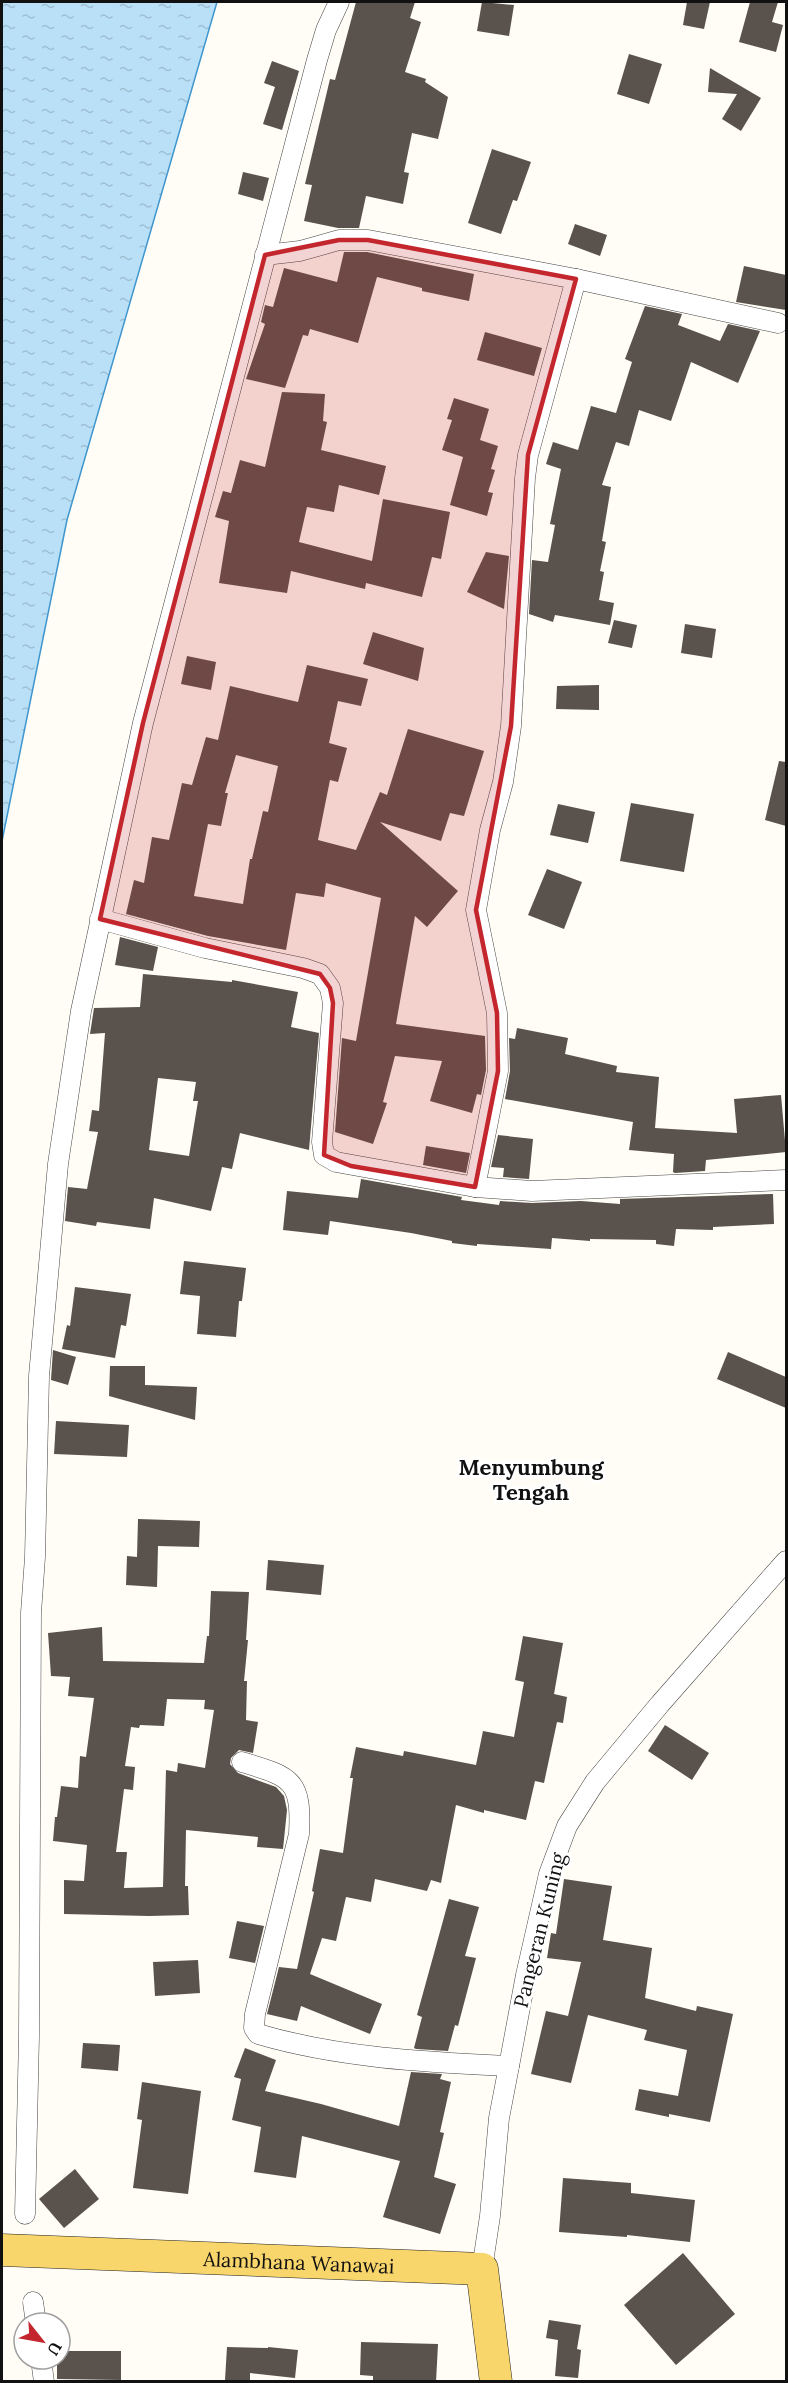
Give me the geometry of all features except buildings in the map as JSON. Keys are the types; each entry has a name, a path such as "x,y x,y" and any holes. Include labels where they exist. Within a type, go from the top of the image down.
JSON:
{"main road":[{"name":"Alambhana Wanawai","path":"2,2250 482,2269"},
{"path":"482,2269 496,2382"}],"street":[{"path":"25,2214 29,2036 31,1614 35,1557 39,1376 58,1164 81,1011 143,723 317,60 326,30 339,2"},
{"path":"264,255 300,251 339,240 368,240 576,279 778,323"},
{"path":"475,1187 498,1071 497,1013 476,910 488,840 503,782 511,726 528,455 576,279"},
{"path":"100,919 205,948 303,968 320,974 330,988 333,1003 322,1142 324,1155 336,1162 475,1187 553,1191 786,1180"},
{"name":"Pangeran Kuning","path":"482,2269 499,2118 526,1975 549,1874 567,1827 595,1782 660,1704 786,1561"},
{"path":"242,1762 281,1774 292,1783 300,1811 298,1834 255,2014 254,2028 258,2034 312,2048 364,2056 509,2066"},
{"path":"33,2302 34,2311"}],"highlighted area":[{"path":"339,240 368,240 576,279 528,455 511,726 476,910 497,1013 498,1071 475,1187 351,1166 324,1155 333,1003 330,988 320,974 100,919 143,723 265,255"}],"water":[{"path":"2,2 217,2 67,520 2,841"}],"district":[{"name":"Menyumbung Tengah","path":"531,1480"}]}
